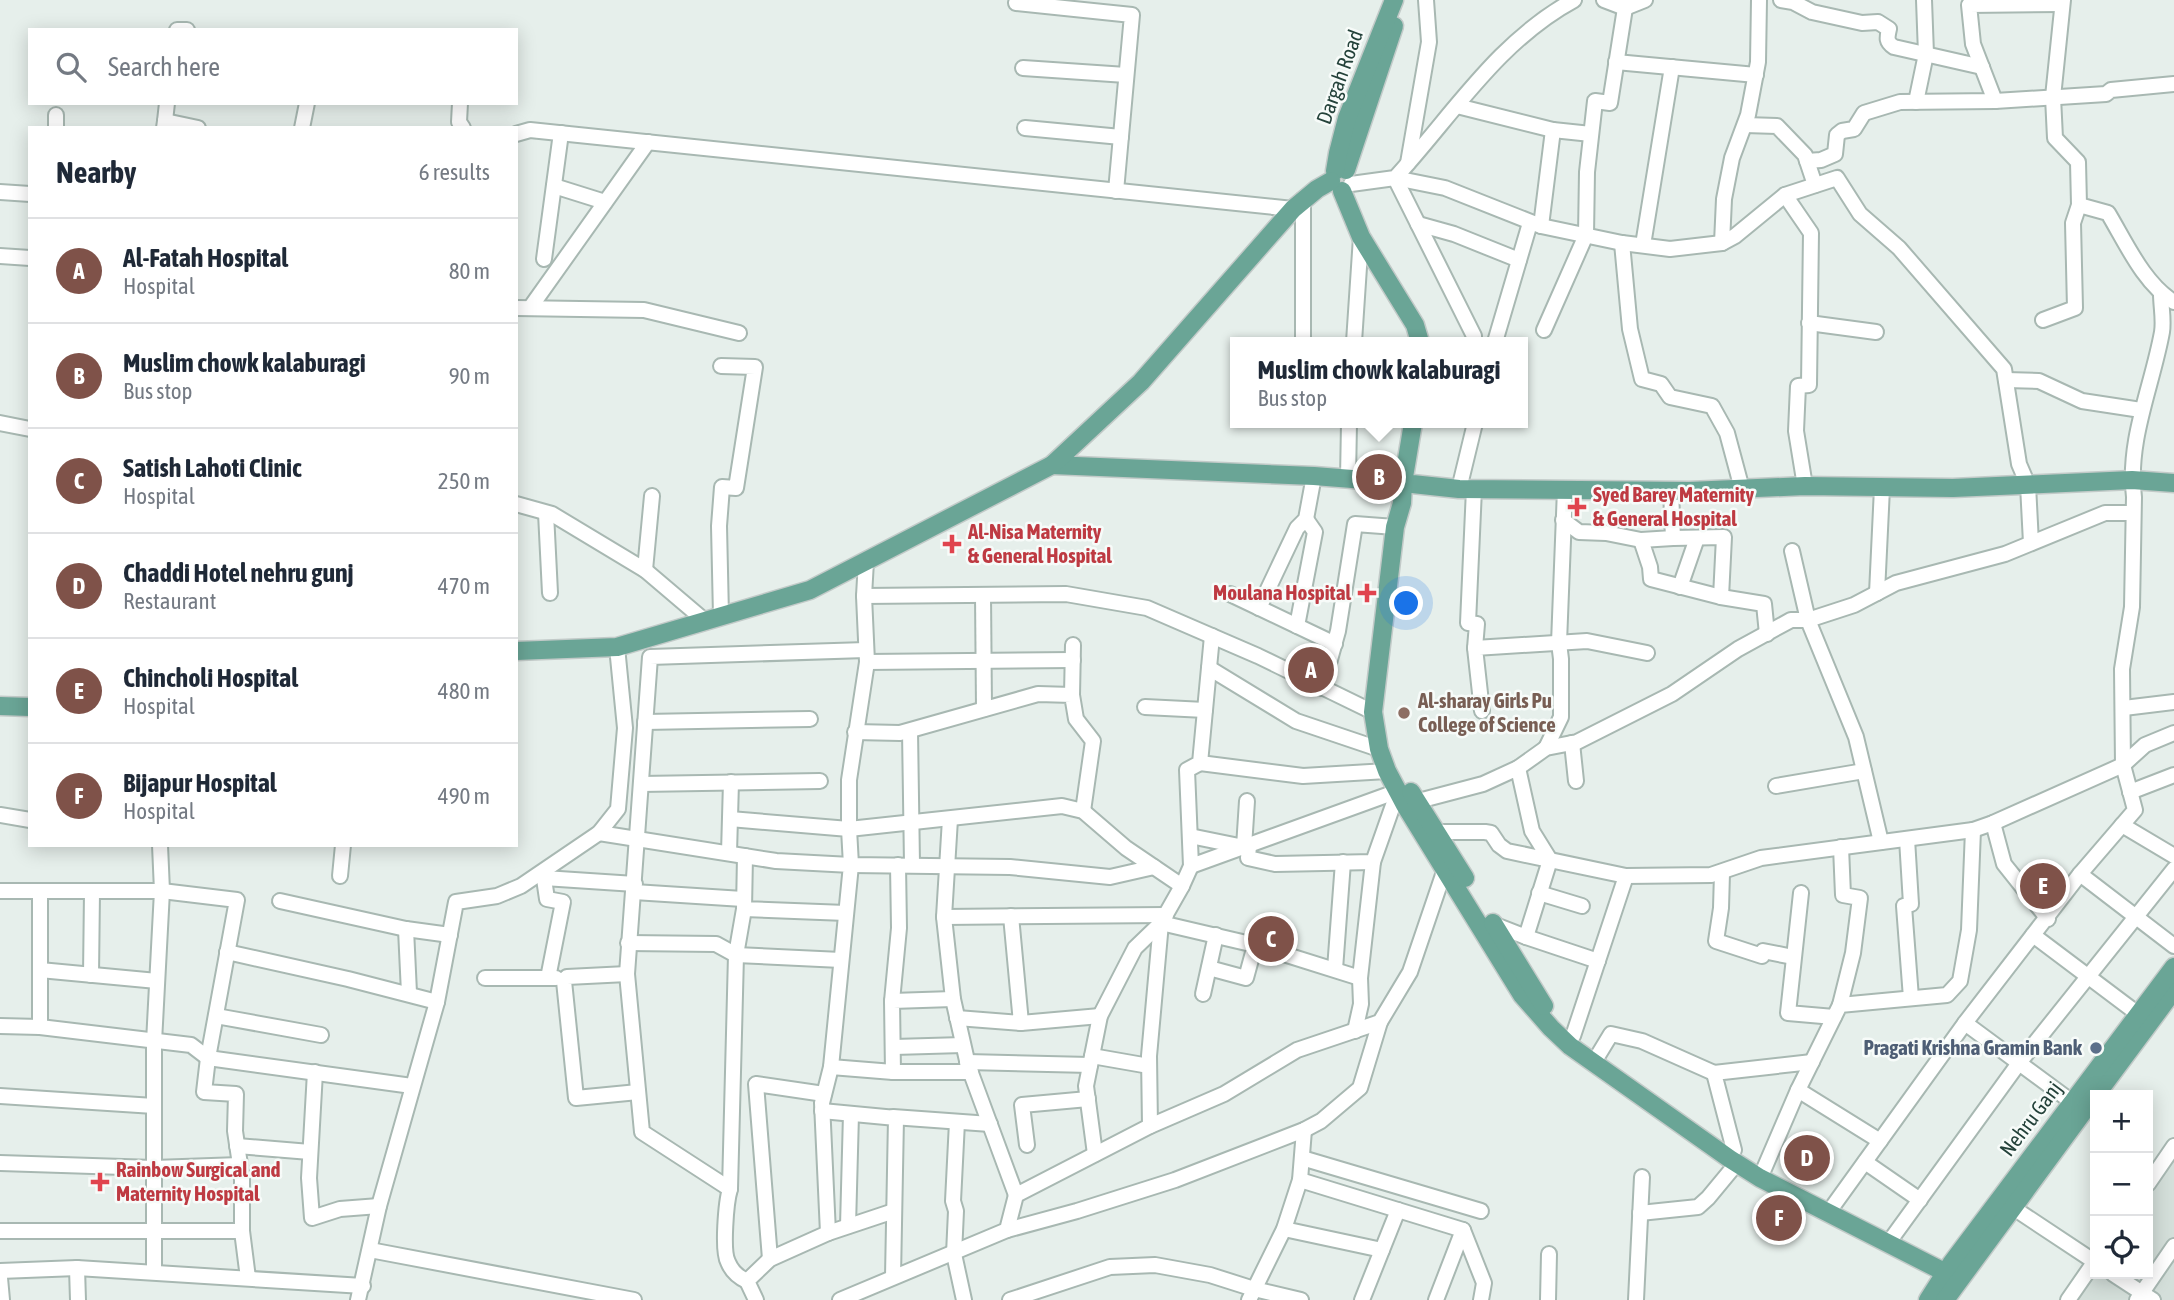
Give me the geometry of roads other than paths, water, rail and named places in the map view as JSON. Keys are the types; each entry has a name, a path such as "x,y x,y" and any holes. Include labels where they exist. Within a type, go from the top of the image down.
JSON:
{"main road":[{"name":"Dargah Road","path":"1341,180 1338,153 1347,118 1394,0"},
{"name":"Dargah Road","path":"1341,180 1404,0"},
{"path":"518,651 617,647 810,590 1052,464 1141,382 1298,204 1341,180 1361,237 1415,325 1419,337"},
{"path":"1412,428 1402,503 1395,527 1373,712 1378,749 1387,771 1407,799 1437,832 1539,999 1596,1059"},
{"path":"1052,464 1348,478 1466,489 1671,491 1805,486 1882,488 2028,485 2132,480 2174,482"},
{"path":"1402,503 1406,517 1385,702 1385,729 1389,752 1407,799 1445,869 1522,995 1570,1045 1596,1059 1736,1157 1955,1272"},
{"path":"0,706 28,706"},
{"name":"Nehru Ganj","path":"1927,1300 1955,1272 2006,1203 2072,1102 2174,967"},
{"name":"Nehru Ganj","path":"2101,1090 2171,999"},
{"name":"Nehru Ganj","path":"2006,1203 2090,1103"},
{"path":"1736,1157 1764,1169 1831,1209"},
{"name":"Nehru Ganj","path":"1945,1300 1955,1272"}],"street":[{"path":"1408,164 1429,42 1426,0"},
{"path":"1604,0 1625,8 1646,0"},
{"path":"1723,243 1724,199 1732,158 1745,125 1758,62 1759,0"},
{"path":"1781,0 1793,2 1811,12 1862,23 1878,22 1889,29 1887,38 1889,44 1894,47 1982,67"},
{"path":"1916,102 1926,54 1924,0"},
{"path":"1395,178 1493,63 1543,17 1566,2"},
{"path":"1995,101 1973,44 1969,5 2062,2 2053,97 2055,138 2078,162 2079,205 2073,223 2075,308 2043,320"},
{"path":"1016,3 1054,4 1132,15 1116,191"},
{"path":"1544,330 1586,235 1587,172 1595,101 1610,103 1625,8"},
{"path":"1616,62 1756,75"},
{"path":"1643,245 1672,67"},
{"path":"1023,68 1126,75"},
{"path":"1807,161 1821,160 1836,154 1837,135 1842,131 1854,129 1864,113 1893,103 1995,101 2106,94 2111,90 2174,84"},
{"path":"164,124 167,105"},
{"path":"302,126 307,105"},
{"path":"460,105 462,126"},
{"path":"1457,106 1553,130 1591,134"},
{"path":"1745,125 1777,125 1805,155 1815,185"},
{"path":"1025,128 1121,137"},
{"path":"518,133 530,130 1116,191 1298,204 1303,337"},
{"path":"1496,337 1519,260 1535,225 1553,130"},
{"path":"544,259 561,133"},
{"path":"523,308 648,142"},
{"path":"1341,180 1395,178 1445,188 1535,225 1622,243 1670,249 1723,243 1785,195 1837,178 1860,214 1899,248 2004,369 2019,464 2028,485 2031,543"},
{"path":"1395,178 1474,337"},
{"path":"554,186 605,202"},
{"path":"0,192 28,194"},
{"path":"1785,195 1811,233 1809,385 1798,386 1796,431 1805,486"},
{"path":"2079,205 2108,213 2138,263 2161,294 2174,302"},
{"path":"1418,224 1454,234 1519,260"},
{"path":"1354,337 1361,237"},
{"path":"1622,243 1630,329 1642,379 1661,384 1670,397 1712,406 1727,433 1742,489"},
{"path":"0,256 28,258"},
{"path":"1831,1209 1965,1023 2048,919 2080,874 2135,810 2123,765 2122,669 2132,607 2132,480 2141,410 2163,329 2161,294"},
{"path":"523,308 644,310 739,333"},
{"path":"1809,323 1876,332"},
{"path":"713,618 722,487 736,488 755,367 721,366"},
{"path":"2006,380 2039,380 2082,401 2141,410"},
{"path":"0,423 28,429"},
{"path":"1348,478 1349,428"},
{"path":"1474,428 1466,489 1468,623 1477,624 1475,648 1482,711"},
{"path":"1259,608 1297,528 1306,519 1314,476"},
{"path":"1877,593 1882,488"},
{"path":"1546,748 1560,717 1559,642 1564,489"},
{"path":"1671,491 1673,538"},
{"path":"645,570 652,496"},
{"path":"518,506 546,513 645,570 713,618"},
{"path":"546,513 550,593"},
{"path":"1191,866 1247,846 1407,799 1483,784 1518,768 1546,748 1572,743 1672,694 1738,649 1791,620 1808,620 1854,605 1896,583 2005,554 2105,513 2133,513"},
{"path":"1297,626 1315,532 1306,519"},
{"path":"1563,520 1579,532 1598,532 1641,540 1724,537 1721,597"},
{"path":"1322,688 1335,645 1355,524 1395,527"},
{"path":"1680,587 1697,538"},
{"path":"1641,540 1651,579 1721,597 1764,604 1767,634"},
{"path":"1792,551 1808,620 1856,737 1881,842"},
{"path":"828,1233 822,1111 831,1067 851,865 849,780 867,656 864,596 866,561"},
{"path":"864,596 1066,594 1147,608 1258,656 1373,712"},
{"path":"1230,594 1335,645"},
{"path":"983,595 984,709"},
{"path":"1200,763 1212,636"},
{"path":"1475,648 1600,642 1647,653"},
{"path":"358,1300 379,1206 437,1002 456,902 506,894 544,875 599,833 618,809 625,728 617,647"},
{"path":"730,1189 642,1132 627,974 650,657 867,656 984,662 1073,653 1072,695 1076,719 1093,741 1083,811"},
{"path":"1209,668 1296,721 1378,749"},
{"path":"855,732 900,733 1038,694 1072,695"},
{"path":"2124,708 2174,702"},
{"path":"1144,707 1205,710"},
{"path":"645,722 810,719"},
{"path":"893,1072 892,1001 911,824 910,731"},
{"path":"1437,832 1485,832 1495,837 1502,849 1626,876 1711,875 1761,858 1973,830 2123,765 2145,745 2174,733"},
{"path":"1572,743 1576,781"},
{"path":"1095,1154 1086,1086 1100,1016 1135,948 1163,919 1191,866 1187,770 1200,763 1303,776 1387,771"},
{"path":"1518,768 1532,831 1550,860"},
{"path":"1776,786 1864,771"},
{"path":"2130,792 2174,775"},
{"path":"642,783 820,781"},
{"path":"729,853 732,782"},
{"path":"1355,1031 1361,1004 1360,978 1373,862 1407,799"},
{"path":"1247,801 1248,858 1275,864 1373,862"},
{"path":"730,819 849,830 1062,806 1083,811 1126,848 1182,886"},
{"path":"0,815 28,820"},
{"path":"950,819 944,918 953,999 969,1067 1016,1195 1007,1230"},
{"path":"1993,823 2004,864 2048,919"},
{"path":"2122,825 2174,856"},
{"path":"1801,893 1788,1013 1837,1011 1910,998 1947,995 1960,981 1969,930 1973,830"},
{"path":"599,833 776,861 1010,867 1110,877 1154,867"},
{"path":"1190,836 1247,846"},
{"path":"1907,838 1911,904 1904,906 1910,998"},
{"path":"154,1272 154,1042 162,891 160,847"},
{"path":"340,876 343,847"},
{"path":"1764,1169 1798,1090 1837,1011 1853,953 1860,898 1843,895 1841,847"},
{"path":"745,856 744,904 736,955 730,1189 725,1204 726,1259 736,1276 747,1281 756,1300"},
{"path":"1526,937 1550,860"},
{"path":"1335,969 1343,863"},
{"path":"839,1300 1007,1230 1175,1180 1321,1121 1360,1088 1380,1022 1410,972 1445,869"},
{"path":"1892,1238 2019,1063 2174,869"},
{"path":"1723,873 1716,941 1762,956 1763,951 1793,957"},
{"path":"2080,874 2174,946"},
{"path":"544,875 744,904 846,913"},
{"path":"544,875 547,899 563,902 548,978"},
{"path":"1573,1036 1626,876"},
{"path":"0,891 162,891 237,900 204,1092 236,1094 235,1131 248,1278"},
{"path":"91,975 92,891"},
{"path":"40,892 40,1027"},
{"path":"1539,893 1582,906"},
{"path":"280,901 406,929 450,935"},
{"path":"944,918 1011,916 1163,919 1360,978"},
{"path":"1011,916 1021,1023"},
{"path":"1150,1126 1149,1066 1163,919"},
{"path":"1493,924 1598,961"},
{"path":"406,929 409,993"},
{"path":"1203,994 1216,935"},
{"path":"2033,935 2138,1014"},
{"path":"628,943 716,944 736,955 841,960"},
{"path":"1209,968 1246,978 1255,945"},
{"path":"227,952 409,993 437,1002"},
{"path":"40,970 158,981"},
{"path":"485,978 565,978 627,974"},
{"path":"565,978 576,1098 638,1092"},
{"path":"892,1001 953,999"},
{"path":"215,1016 321,1035"},
{"path":"957,1018 1021,1023 1100,1016"},
{"path":"1016,1195 1150,1126 1224,1094 1297,1050 1380,1022"},
{"path":"1965,1023 2072,1102"},
{"path":"0,1026 40,1027 191,1045 208,1059 412,1086"},
{"path":"1596,1059 1611,1034 1642,1041 1714,1073 1812,1062"},
{"path":"894,1047 963,1045"},
{"path":"831,1067 893,1072 1091,1061 1149,1066"},
{"path":"315,1072 309,1178 312,1218 340,1209 379,1206"},
{"path":"1640,1213 1698,1207 1708,1198 1736,1157 1714,1073"},
{"path":"770,1259 756,1084 824,1094"},
{"path":"1798,1090 1880,1141"},
{"path":"0,1096 154,1106"},
{"path":"1027,1145 1022,1105 1088,1099"},
{"path":"822,1111 990,1124"},
{"path":"848,1226 851,1114"},
{"path":"893,1117 896,1118 893,1277"},
{"path":"957,1122 954,1254 964,1300"},
{"path":"1251,1295 1284,1229 1300,1180 1304,1130"},
{"path":"237,1146 310,1152"},
{"path":"2153,1177 2174,1146"},
{"path":"1302,1158 1481,1211"},
{"path":"1865,1162 1920,1200"},
{"path":"0,1163 154,1168 240,1165"},
{"path":"1636,1300 1642,1177"},
{"path":"1300,1180 1463,1230"},
{"path":"2006,1203 2090,1259"},
{"path":"1362,1300 1398,1210"},
{"path":"747,1281 770,1259 828,1233 894,1211"},
{"path":"1284,1229 1382,1250"},
{"path":"1436,1300 1463,1230"},
{"path":"1463,1230 1484,1283 1481,1300"},
{"path":"0,1231 242,1231"},
{"path":"2119,1279 2144,1298 2174,1246"},
{"path":"370,1250 634,1300"},
{"path":"1548,1300 1549,1254"},
{"path":"1010,1300 1032,1296 1110,1267 1155,1265 1210,1275 1251,1295 1301,1300"},
{"path":"0,1271 77,1268 363,1286"},
{"path":"77,1268 78,1300"},
{"path":"2068,1300 2090,1269"},
{"path":"0,1278 2,1300"}],"place":[{"name":"Muslim chowk kalaburagi","path":"1379,477"},
{"name":"Syed Barey Maternity & General Hospital","path":"1577,507"},
{"name":"Al-Nisa Maternity & General Hospital","path":"952,544"},
{"name":"Moulana Hospital","path":"1367,593"},
{"name":"Al-Fatah Hospital","path":"1311,670"},
{"name":"Al-sharay Girls Pu College of Science","path":"1404,713"},
{"name":"Chincholi Hospital","path":"2043,886"},
{"name":"Satish Lahoti Clinic","path":"1271,939"},
{"name":"Pragati Krishna Gramin Bank","path":"2096,1048"},
{"name":"Chaddi Hotel nehru gunj","path":"1807,1158"},
{"name":"Rainbow Surgical and Maternity Hospital","path":"100,1182"},
{"name":"Bijapur Hospital","path":"1779,1218"}]}
